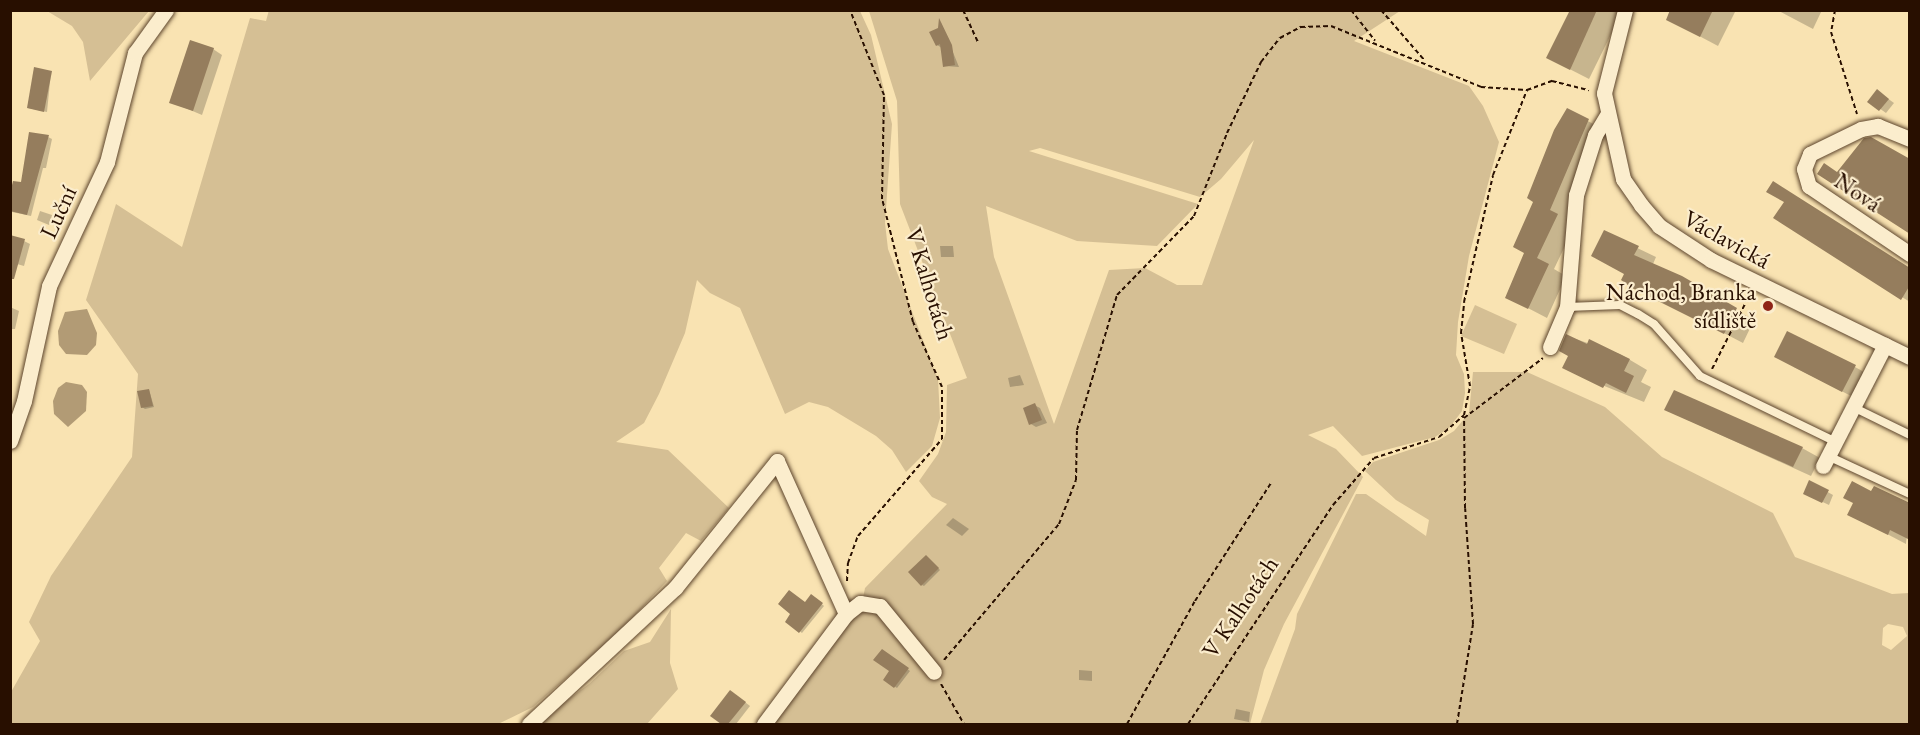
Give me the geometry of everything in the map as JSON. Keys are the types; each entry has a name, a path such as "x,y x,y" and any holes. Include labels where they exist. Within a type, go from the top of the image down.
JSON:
{"street":[{"name":"Luční","path":"10,441 24,401 49,286 107,162 135,53 166,10"},
{"name":"Václavická","path":"1626,10 1604,93 1612,119 1623,178 1659,226 1711,260 1910,357"},
{"path":"1550,347 1567,307 1576,195 1595,135 1612,119"},
{"name":"Nová","path":"1910,139 1878,126 1861,129 1810,153 1804,169 1809,186 1910,254"},
{"path":"1825,461 1855,408 1885,345"},
{"path":"529,724 675,588 777,461 846,614"},
{"path":"764,724 846,614 860,603 880,606 934,672"}],"lane":[{"path":"1567,307 1620,305 1638,314 1654,324 1700,376 1836,442"},
{"path":"1855,408 1910,435"},
{"path":"1825,461 1910,494"}],"path":[{"name":"V Kalhotách","path":"847,583 848,563 858,536 942,439 942,387 914,322 882,199 884,95 850,10"},
{"path":"963,10 978,42"},
{"path":"1351,10 1376,43"},
{"path":"1382,10 1425,61"},
{"path":"1835,10 1831,33 1861,129"},
{"path":"964,724 934,672 1059,524 1076,480 1077,430 1117,295 1194,216 1215,160 1261,62 1280,38 1301,27 1331,26 1425,61 1481,87 1527,90 1552,81 1604,93"},
{"path":"1457,724 1473,624 1465,508 1464,417 1470,386 1461,333 1464,302 1493,175 1527,90"},
{"path":"1712,369 1756,282"},
{"path":"1464,417 1527,374 1550,347"},
{"name":"V Kalhotách","path":"1188,724 1334,505 1374,458 1439,437 1464,417"},
{"name":"V Kalhotách","path":"1127,724 1195,601 1271,483"}],"shaded area":[{"path":"269,10 860,11 871,35 892,124 885,223 888,249 938,379 940,418 932,446 906,472 892,450 876,436 828,407 809,402 785,414 740,308 710,293 697,280 685,333 659,394 644,423 616,442 668,450 729,508 701,541 686,533 659,568 667,581 618,633 533,707 498,724 11,724 11,692 40,641 29,622 51,576 132,457 138,374 86,300 116,204 182,247 250,18 266,21"},
{"path":"47,11 149,11 90,81 83,42 72,26"},
{"path":"869,11 1400,11 1354,41 1469,86 1483,106 1499,142 1469,256 1458,322 1456,355 1464,374 1465,393 1462,411 1449,428 1435,437 1362,456 1333,426 1308,435 1336,449 1363,477 1284,624 1264,670 1250,724 770,724 861,608 865,588 947,504 932,497 919,481 938,454 946,432 947,385 967,378 900,204 897,101","holes":["1254,140 1202,285 1177,285 1145,268 1109,270 1054,424 994,257 986,206 1077,241 1157,246 1198,204 1029,151 1040,148 1200,197 1221,179"]},
{"path":"1475,305 1517,324 1504,354 1461,336"},
{"path":"87,309 97,333 96,345 87,355 66,354 59,345 58,331 65,312"},
{"path":"1473,372 1527,372 1605,407 1662,457 1773,513 1795,557 1892,594 1909,593 1909,724 1260,724 1295,629 1297,614 1356,494 1366,494 1426,536 1429,520 1396,500 1365,471 1373,462 1439,440 1454,431 1469,413","holes":["1888,624 1903,627 1907,636 1891,650 1882,645 1883,628"]},
{"path":"66,382 82,385 87,392 86,411 68,427 54,414 53,401 58,388"},
{"path":"671,609 670,663 678,689 647,724 535,724 589,684 624,651 650,642"}],"building":[{"path":"1570,10 1597,10 1570,70 1546,58"},
{"path":"1670,10 1713,10 1700,37 1666,20"},
{"path":"939,18 952,45 955,65 943,67 940,44 936,46 929,32 938,28"},
{"path":"190,40 214,48 193,111 169,103"},
{"path":"34,67 52,71 44,112 27,108"},
{"path":"1877,89 1889,99 1879,111 1867,102"},
{"path":"1567,108 1589,119 1550,210 1558,214 1537,258 1549,264 1528,309 1505,298 1524,253 1513,247 1533,202 1527,198 1554,130"},
{"path":"29,132 49,135 27,215 10,211 10,193 13,181 21,182"},
{"path":"1871,137 1910,159 1910,234 1817,174 1824,163 1837,172 1864,138"},
{"path":"1773,181 1910,268 1910,285 1901,300 1773,218 1784,202 1766,192"},
{"path":"1604,230 1639,246 1634,255 1682,276 1737,308 1724,334 1632,288 1621,280 1624,274 1591,256"},
{"path":"10,235 25,239 14,279 10,279"},
{"path":"1787,331 1856,365 1842,392 1774,357"},
{"path":"1566,334 1587,344 1589,339 1630,359 1624,371 1634,376 1626,393 1606,383 1603,388 1562,368 1568,356 1559,351"},
{"path":"149,389 153,406 141,408 137,391"},
{"path":"1674,390 1803,447 1793,467 1664,410"},
{"path":"1035,403 1042,420 1029,425 1023,408"},
{"path":"1809,480 1829,490 1822,503 1803,494"},
{"path":"1852,481 1871,491 1874,486 1910,503 1910,540 1890,530 1888,535 1847,515 1853,503 1843,498"},
{"path":"926,555 939,568 921,586 908,572"},
{"path":"789,590 805,602 811,594 823,603 799,633 785,622 790,614 778,604"},
{"path":"882,649 909,668 894,688 883,680 889,671 873,660"},
{"path":"730,690 746,702 728,724 721,724 710,716"}],"place":[{"name":"Náchod, Branka sídliště","path":"1768,306"}]}
